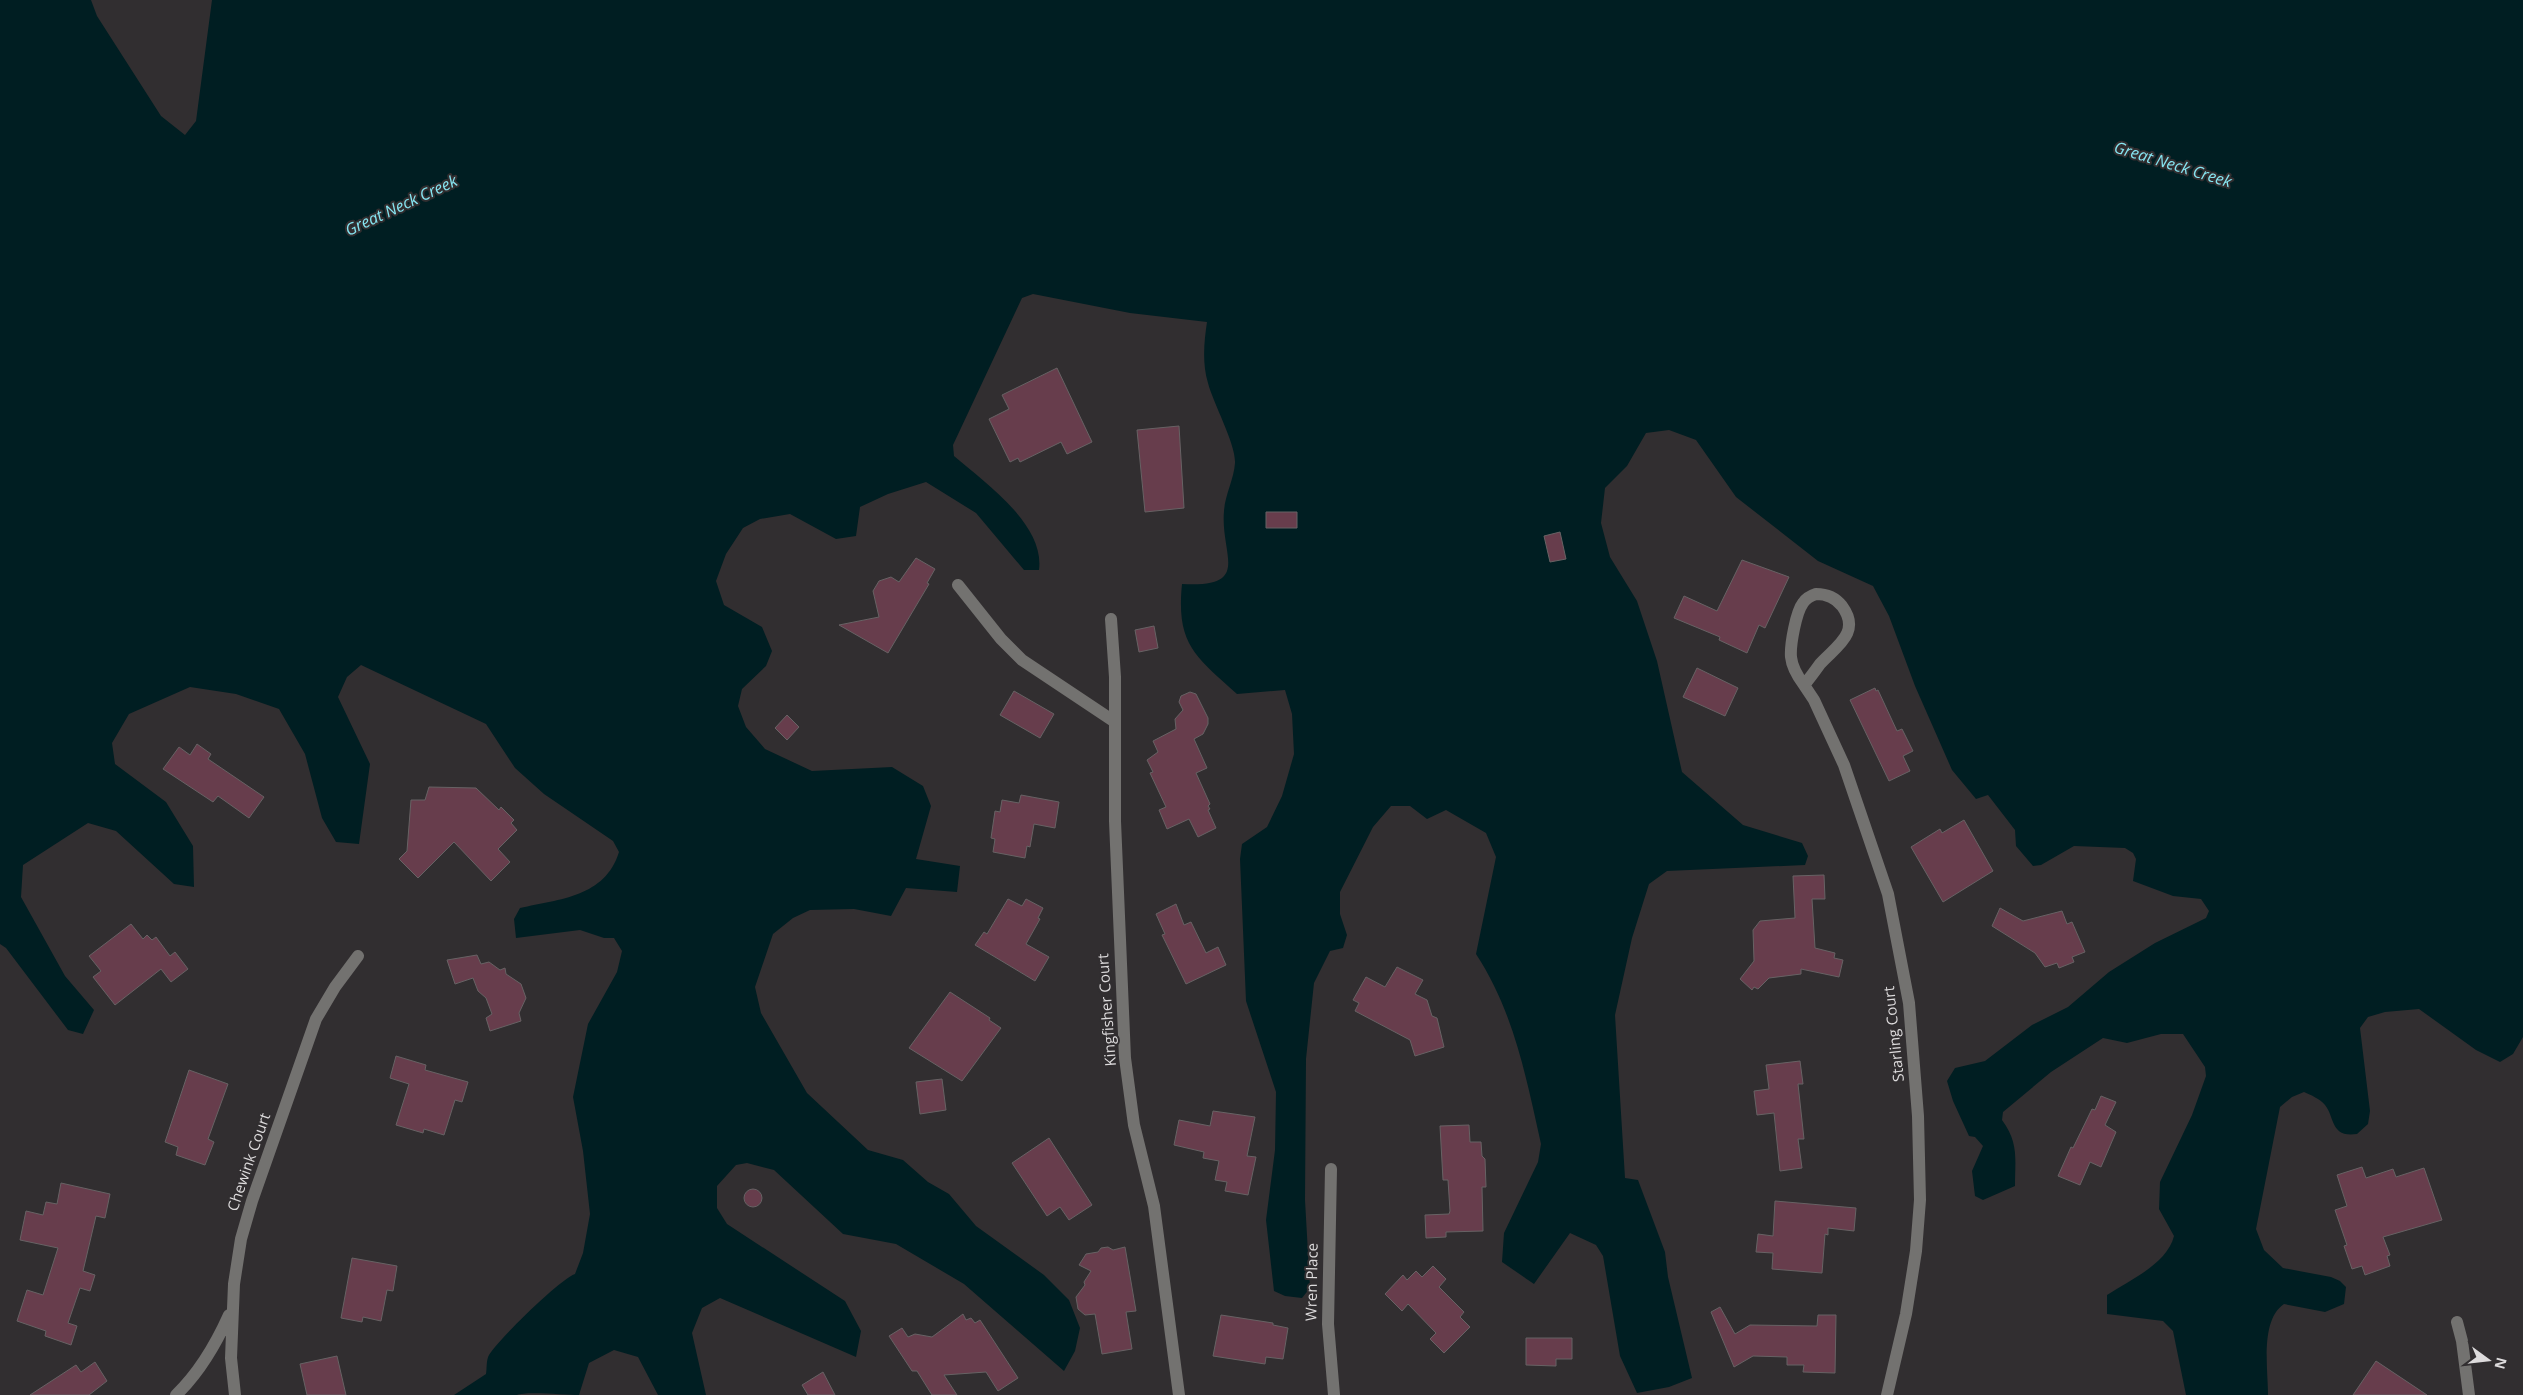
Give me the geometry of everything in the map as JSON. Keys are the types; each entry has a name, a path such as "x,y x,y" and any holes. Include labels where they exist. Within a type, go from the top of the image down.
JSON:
{"street":[{"path":"958,585 1001,639 1022,660 1115,722"},
{"name":"Starling Court","path":"1804,686 1821,663 1840,646 1848,634 1848,622 1845,611 1838,601 1826,594 1816,594 1807,598 1801,604 1791,642 1791,658 1796,673 1804,686 1814,700 1844,765 1888,894 1909,1003 1918,1116 1920,1200 1916,1251 1906,1314 1888,1395"},
{"name":"Kingfisher Court","path":"1111,619 1115,722 1115,821 1125,1058 1134,1125 1154,1206 1180,1395"},
{"name":"Chewink Court","path":"235,1395 231,1358 232,1308 241,1240 252,1200 316,1020 335,987 358,956"},
{"name":"Wren Place","path":"1331,1169 1328,1324 1334,1395"},
{"path":"176,1395 191,1381 221,1333 232,1308"},
{"path":"2456,1322 2462,1341 2469,1395"}],"water":[{"name":"Great Neck Creek","path":"0,0 91,0 97,16 161,116 185,135 196,121 212,0 2523,0 2523,1037 2513,1054 2500,1062 2476,1050 2419,1009 2385,1012 2368,1017 2360,1028 2370,1111 2368,1124 2357,1134 2342,1133 2338,1130 2325,1105 2304,1092 2292,1097 2280,1107 2256,1229 2264,1250 2283,1268 2331,1277 2340,1281 2346,1287 2344,1304 2325,1312 2284,1304 2276,1311 2268,1333 2268,1395 2186,1395 2173,1331 2163,1321 2107,1314 2107,1295 2156,1263 2170,1246 2174,1236 2159,1209 2160,1182 2192,1115 2206,1076 2205,1067 2183,1034 2161,1034 2127,1043 2103,1038 2051,1072 2003,1112 2002,1120 2014,1144 2015,1186 1983,1200 1975,1196 1972,1171 1983,1146 1975,1137 1969,1136 1953,1101 1947,1081 1955,1068 1985,1061 2032,1025 2068,1007 2109,972 2155,943 2206,918 2209,911 2201,899 2173,896 2133,881 2136,859 2133,853 2125,848 2074,846 2041,865 2033,866 2016,846 2015,830 1988,795 1976,799 1952,770 1915,686 1889,616 1873,586 1818,561 1736,497 1696,440 1669,430 1646,433 1627,466 1605,488 1601,523 1610,557 1637,601 1657,661 1682,772 1743,825 1802,843 1808,856 1805,865 1667,871 1649,884 1632,938 1615,1015 1625,1178 1638,1180 1665,1252 1668,1277 1692,1378 1669,1387 1637,1393 1620,1356 1603,1256 1596,1245 1570,1233 1534,1284 1502,1262 1504,1233 1538,1162 1541,1144 1524,1070 1509,1022 1489,976 1476,954 1496,857 1486,833 1446,810 1427,819 1410,806 1391,806 1373,827 1340,892 1340,914 1347,935 1343,948 1330,951 1314,983 1306,1059 1305,1200 1310,1288 1302,1298 1285,1296 1274,1291 1266,1220 1275,1150 1276,1092 1246,1001 1240,859 1242,844 1267,827 1282,796 1294,754 1292,714 1285,690 1237,694 1200,658 1186,635 1182,621 1182,584 1204,584 1218,580 1225,574 1228,566 1224,511 1235,463 1232,445 1206,375 1204,352 1207,322 1130,313 1033,294 1022,298 953,445 954,456 996,492 1023,521 1033,537 1038,553 1039,570 1024,570 976,513 926,482 888,494 860,507 856,536 836,539 790,514 760,519 743,528 726,554 716,581 724,605 762,627 772,651 766,666 742,689 738,706 746,727 765,749 812,771 892,767 923,786 931,806 916,859 960,866 957,892 906,888 891,916 854,909 810,910 793,918 773,934 755,987 761,1013 807,1093 868,1150 903,1160 928,1182 949,1194 976,1226 1044,1275 1069,1300 1080,1328 1075,1351 1064,1371 964,1284 896,1244 843,1234 774,1170 747,1163 736,1165 717,1186 717,1208 727,1224 845,1301 861,1331 856,1357 720,1298 702,1308 692,1333 706,1395 658,1395 638,1357 614,1350 589,1363 579,1395 537,1393 517,1395 454,1395 486,1374 488,1357 495,1347 543,1298 575,1274 583,1253 590,1214 583,1151 573,1097 588,1024 617,972 622,951 614,938 604,938 580,930 516,938 514,919 520,908 579,894 592,887 612,867 619,852 613,841 544,794 515,768 486,724 361,665 347,677 338,697 370,764 359,844 336,842 322,818 305,754 279,709 236,694 190,687 129,714 112,743 115,764 166,802 193,846 194,887 174,884 116,831 88,823 23,865 21,897 65,976 94,1010 83,1034 68,1030 6,948 0,944"}],"building":[{"path":"1057,368 1092,442 1067,454 1061,442 1020,462 1018,458 1010,462 989,419 1009,409 1002,395"},
{"path":"1179,426 1184,508 1145,512 1137,430"},
{"path":"1266,512 1297,512 1297,528 1266,528"},
{"path":"1560,532 1566,559 1550,562 1544,536"},
{"path":"916,558 935,569 927,583 929,584 888,653 839,625 879,617 873,591 879,581 891,577 899,582"},
{"path":"1742,560 1789,577 1765,628 1759,625 1747,653 1719,640 1720,637 1674,618 1684,596 1717,611"},
{"path":"1154,626 1158,648 1139,652 1135,630"},
{"path":"1697,668 1738,688 1725,716 1683,697"},
{"path":"1875,688 1876,691 1878,690 1897,731 1902,729 1913,751 1903,756 1910,771 1889,781 1850,700"},
{"path":"1014,691 1054,714 1040,738 1000,715"},
{"path":"1190,692 1196,694 1208,718 1208,724 1203,734 1194,739 1207,768 1196,773 1210,804 1208,806 1210,809 1208,810 1216,828 1198,837 1189,819 1167,829 1159,810 1166,807 1150,773 1153,772 1147,760 1158,752 1153,741 1176,729 1175,719 1183,710 1179,702 1181,696"},
{"path":"787,715 799,727 787,740 775,728"},
{"path":"197,744 211,754 208,759 264,797 249,818 218,796 213,802 163,769 179,747 190,755"},
{"path":"429,787 476,788 499,810 501,807 514,820 511,823 517,830 498,849 510,862 491,881 454,842 418,878 399,859 407,851 411,800 425,800"},
{"path":"1021,795 1059,802 1055,828 1034,824 1030,847 1027,846 1025,858 993,852 995,839 991,838 995,811 1000,812 1002,800 1019,803"},
{"path":"1964,820 1993,871 1943,902 1911,847 1940,829 1942,833"},
{"path":"1824,875 1825,899 1812,899 1815,948 1835,953 1834,958 1843,960 1839,977 1801,969 1801,974 1769,978 1758,989 1754,987 1752,990 1740,979 1754,961 1753,930 1760,921 1795,918 1793,876"},
{"path":"1008,899 1022,906 1026,899 1043,908 1038,918 1040,919 1026,944 1049,957 1035,981 975,945 984,932 987,934"},
{"path":"1176,904 1184,925 1191,922 1206,953 1218,947 1226,965 1186,984 1162,935 1165,934 1156,914"},
{"path":"2000,908 2023,921 2062,911 2067,924 2072,922 2085,952 2072,957 2074,962 2059,968 2057,963 2045,967 2035,953 1992,926"},
{"path":"131,924 143,939 147,935 152,940 156,937 170,956 175,952 188,969 171,982 161,969 115,1005 93,977 101,971 89,956"},
{"path":"477,955 481,964 489,962 500,970 505,968 506,974 521,984 526,998 519,1013 521,1021 490,1031 486,1018 492,1014 486,998 478,991 473,978 455,984 447,960"},
{"path":"1397,967 1423,980 1415,994 1427,1000 1432,1016 1437,1018 1444,1047 1415,1056 1410,1040 1355,1011 1359,1003 1353,1000 1366,977 1385,987"},
{"path":"950,992 990,1018 989,1020 1001,1028 962,1081 909,1048"},
{"path":"396,1056 426,1065 425,1070 468,1082 462,1102 455,1100 444,1135 424,1129 423,1133 396,1125 409,1084 390,1078"},
{"path":"1800,1061 1803,1084 1798,1084 1804,1139 1798,1139 1802,1168 1780,1171 1774,1113 1757,1115 1754,1091 1769,1089 1766,1065"},
{"path":"189,1070 228,1084 208,1139 214,1142 205,1165 176,1155 178,1147 165,1142"},
{"path":"942,1079 946,1110 920,1114 916,1082"},
{"path":"2101,1096 2116,1102 2105,1125 2116,1132 2101,1167 2090,1162 2080,1185 2058,1176 2071,1147 2073,1148 2092,1109 2095,1110"},
{"path":"1213,1111 1255,1117 1247,1156 1256,1157 1248,1195 1225,1191 1227,1182 1215,1180 1219,1161 1203,1158 1204,1152 1174,1145 1179,1120 1210,1126"},
{"path":"1469,1125 1470,1142 1481,1142 1482,1156 1485,1159 1486,1187 1482,1187 1483,1231 1446,1232 1446,1237 1426,1238 1425,1215 1449,1214 1450,1211 1448,1180 1443,1180 1440,1126"},
{"path":"1049,1138 1092,1205 1069,1220 1060,1207 1047,1216 1012,1163"},
{"path":"2362,1167 2366,1178 2393,1169 2396,1177 2424,1168 2442,1220 2383,1237 2390,1255 2387,1256 2390,1266 2365,1275 2362,1266 2352,1269 2344,1246 2347,1245 2335,1210 2347,1206 2337,1175"},
{"path":"61,1183 110,1194 105,1218 96,1216 83,1271 95,1275 90,1291 80,1288 68,1323 77,1326 71,1345 45,1336 46,1331 17,1321 27,1290 43,1295 58,1248 20,1240 26,1211 43,1215 46,1202 57,1204"},
{"path":"749,1189 757,1189 762,1194 760,1205 749,1207 744,1202 744,1194"},
{"path":"1775,1201 1856,1208 1854,1231 1828,1228 1828,1235 1825,1234 1822,1273 1772,1269 1773,1253 1756,1252 1758,1234 1773,1236"},
{"path":"1108,1247 1113,1250 1125,1247 1136,1311 1126,1312 1132,1349 1102,1354 1095,1314 1085,1315 1078,1309 1076,1297 1085,1285 1084,1282 1091,1271 1079,1265 1086,1254 1098,1252 1101,1248"},
{"path":"352,1258 397,1266 393,1291 387,1290 381,1321 363,1317 362,1322 341,1318"},
{"path":"1433,1266 1446,1279 1439,1287 1464,1312 1460,1317 1470,1327 1444,1353 1430,1339 1436,1333 1408,1304 1402,1311 1385,1294 1403,1275 1407,1280 1416,1271 1422,1277"},
{"path":"1720,1307 1735,1334 1750,1325 1817,1326 1818,1315 1836,1315 1835,1373 1803,1372 1804,1365 1787,1365 1787,1357 1753,1356 1734,1367 1711,1312"},
{"path":"963,1314 966,1320 971,1318 975,1323 980,1320 1018,1378 998,1391 986,1372 944,1375 957,1395 932,1395 917,1371 912,1371 889,1336 902,1328 908,1337 915,1334 932,1337"},
{"path":"1221,1315 1273,1323 1273,1325 1288,1328 1283,1359 1266,1357 1265,1364 1213,1356"},
{"path":"1526,1338 1572,1338 1572,1359 1556,1359 1556,1366 1526,1365"},
{"path":"337,1356 346,1395 307,1395 300,1364"},
{"path":"2376,1361 2427,1395 2353,1395"},
{"path":"95,1362 107,1381 89,1395 30,1395 76,1365 81,1372"},
{"path":"823,1372 835,1395 808,1395 802,1385"}]}
